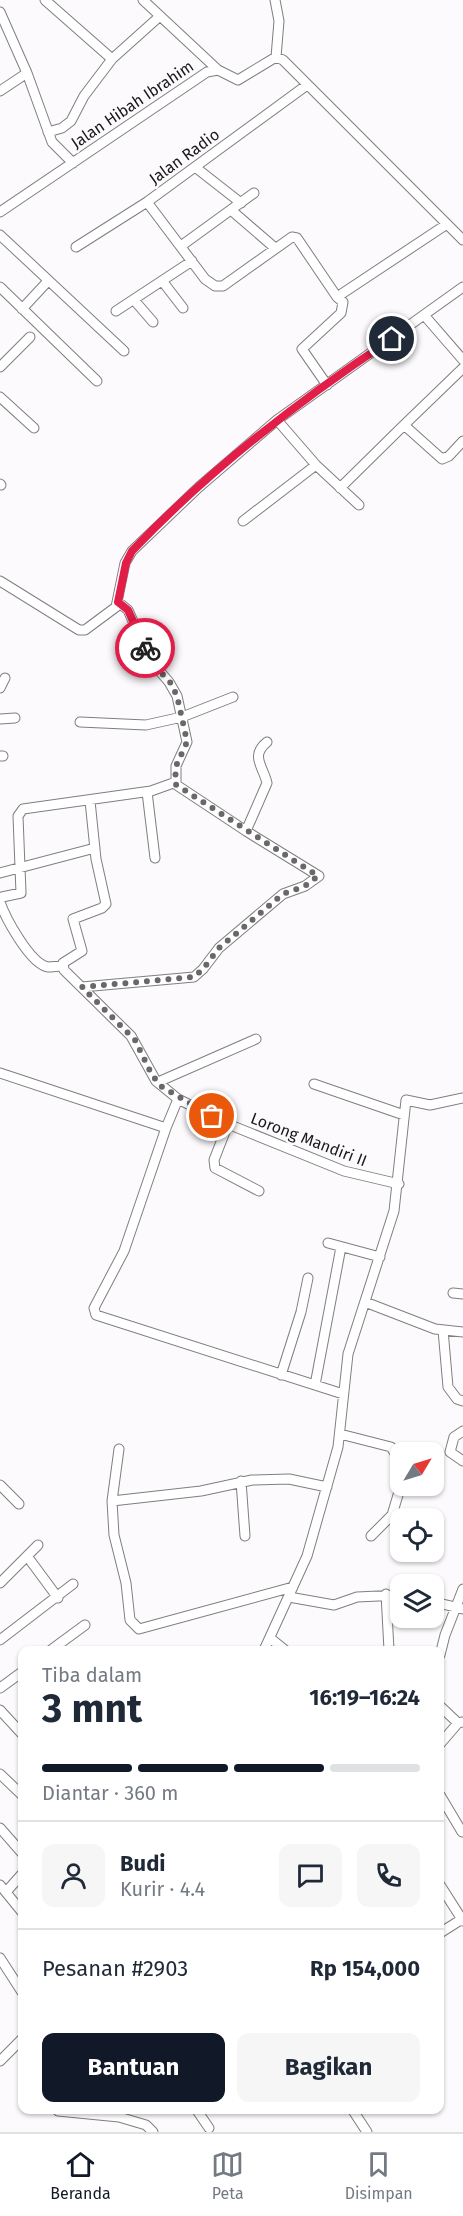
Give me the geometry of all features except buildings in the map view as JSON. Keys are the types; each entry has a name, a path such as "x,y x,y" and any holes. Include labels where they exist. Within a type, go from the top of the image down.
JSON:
{"street":[{"path":"45,0 112,59"},
{"path":"143,0 218,69"},
{"path":"275,0 279,21 276,57 283,60 463,240"},
{"path":"0,12 27,74 52,142 72,163"},
{"path":"48,132 62,128 71,121 84,96 112,59 160,16"},
{"path":"0,39 9,32"},
{"name":"Jalan Hibah Ibrahim","path":"1,211 207,72 218,69 238,80 276,57"},
{"path":"0,92 27,74"},
{"name":"Jalan Radio","path":"76,247 147,202 307,85"},
{"path":"195,167 241,203"},
{"path":"181,246 254,193"},
{"path":"147,202 209,284 223,286 274,248 292,237 297,238 337,297 343,302 341,313 302,349 327,385"},
{"path":"231,210 274,248"},
{"path":"337,297 447,224"},
{"path":"0,235 124,351"},
{"path":"116,311 192,261"},
{"path":"22,309 48,280"},
{"path":"163,282 183,308"},
{"path":"0,287 97,381"},
{"path":"0,581 82,631 115,609 126,563 132,551 199,487 277,420 463,287"},
{"path":"134,300 153,322"},
{"path":"424,315 463,360"},
{"path":"0,367 30,337"},
{"path":"340,488 463,368"},
{"path":"0,397 34,428"},
{"path":"277,420 316,465 359,505"},
{"path":"404,425 442,459 463,441"},
{"path":"243,521 316,465"},
{"path":"118,602 128,610 152,663 170,682 177,696 187,742 176,766 175,784"},
{"path":"0,688 5,678"},
{"path":"80,722 138,726 182,717 233,697"},
{"path":"0,719 15,718"},
{"path":"246,831 267,783 258,760 261,748 267,742"},
{"path":"82,987 194,977 219,948 283,894 305,886 318,876 175,784 147,792 23,809 18,816 21,893 3,897 0,901 6,920 16,936 42,964 48,967 62,966 82,951 73,919 102,908 106,904 94,848 90,801"},
{"path":"147,792 155,858"},
{"path":"0,873 19,870 94,848"},
{"path":"62,966 135,1040 158,1082 256,1039"},
{"path":"0,1073 166,1128"},
{"name":"Lorong Mandiri II","path":"158,1082 178,1099 228,1124 344,1171 399,1184"},
{"path":"314,1084 404,1115"},
{"path":"266,1646 307,1557 327,1487 340,1434 348,1354 394,1211 399,1184 406,1100 430,1105 463,1098"},
{"path":"178,1099 124,1251 94,1312 96,1315 344,1394"},
{"path":"228,1124 214,1166 219,1172 259,1191"},
{"path":"328,1243 380,1257"},
{"path":"315,1385 341,1247"},
{"path":"281,1374 301,1312 308,1278"},
{"path":"365,1302 435,1329 463,1332"},
{"path":"444,1330 448,1387 457,1400 463,1401"},
{"path":"463,1431 454,1437 450,1452 463,1461"},
{"path":"340,1434 390,1447"},
{"path":"119,1449 112,1501 114,1535 126,1583 130,1620 139,1629 291,1592 334,1605 357,1597 390,1595"},
{"path":"112,1501 201,1491 241,1481 289,1479 327,1487"},
{"path":"241,1481 245,1536"},
{"path":"0,1485 19,1504"},
{"path":"371,1536 392,1515 398,1496"},
{"path":"0,1583 38,1545"},
{"path":"27,1556 58,1598"},
{"path":"0,1640 58,1598 73,1584"},
{"path":"444,1646 459,1608 463,1589"},
{"path":"386,1594 389,1646"},
{"path":"444,1604 459,1608"},
{"path":"56,1646 85,1625"},
{"path":"270,1638 280,1646"},
{"path":"0,1688 18,1675"},
{"path":"444,1709 461,1722 444,1740"},
{"path":"0,1710 18,1730"},
{"path":"0,1774 18,1791"},
{"path":"444,1802 462,1832"},
{"path":"0,1828 18,1848"},
{"path":"18,1877 3,1889 18,1907"},
{"path":"444,1891 463,1920 444,1931"},
{"path":"0,1958 4,1972 18,1988"},
{"path":"2,2056 18,2043"},
{"path":"121,2114 153,2132"},
{"path":"199,2114 209,2128"},
{"path":"355,2114 367,2132"}],"way so far":[{"path":"145,648 152,663 170,682 177,696 185,732 187,742 176,766 175,784 289,860 318,876 305,886 283,894 219,948 199,974 194,977 82,987 135,1040 152,1075 162,1087 178,1099 212,1116"}],"route":[{"path":"145,648 127,608 118,602 126,563 132,551 199,487 277,420 392,339"}]}
